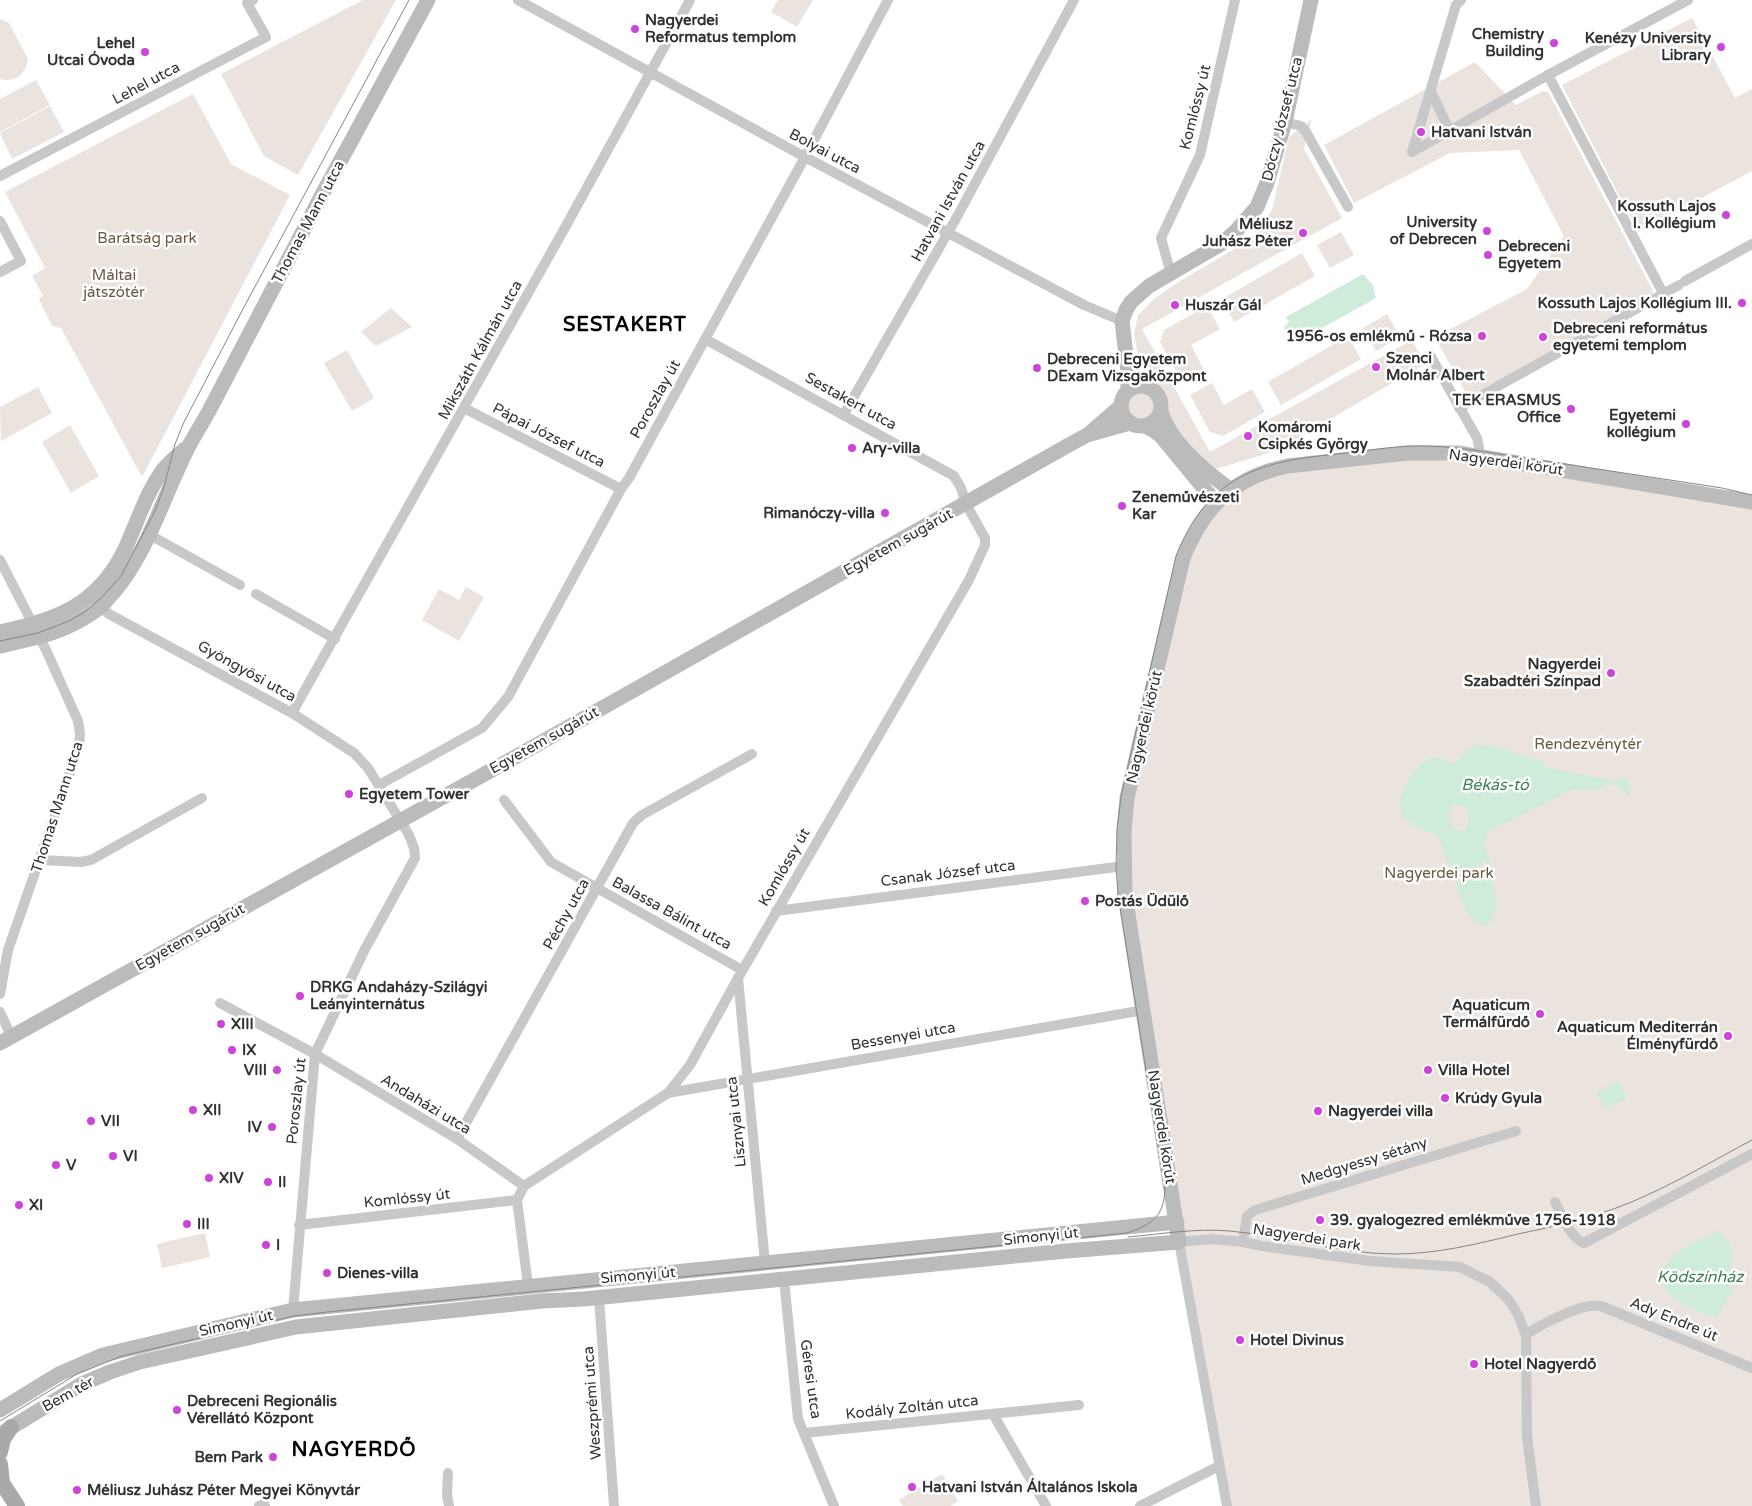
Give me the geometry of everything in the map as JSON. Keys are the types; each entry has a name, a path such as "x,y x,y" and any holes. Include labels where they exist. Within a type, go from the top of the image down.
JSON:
{"main road":[{"path":"0,1452 6,1431"},
{"path":"0,1464 1,1482 17,1506"}],"street":[{"name":"Lehel utca","path":"0,176 266,37 247,3 252,0"},
{"name":"Thomas Mann utca","path":"37,631 59,631 79,622 100,607 125,579 150,535 190,444 428,0"},
{"name":"Bolyai utca","path":"518,0 805,157 1084,306 1122,321"},
{"name":"Mikszáth Kálmán utca","path":"292,713 464,408 690,0"},
{"name":"Poroszlay út","path":"379,785 482,728 508,697 805,157 888,0"},
{"name":"Hatvani István utca","path":"844,414 948,232 1074,0"},
{"name":"Komlóssy út","path":"1171,274 1161,238 1200,155 1235,0"},
{"name":"Dóczy József utca","path":"1122,321 1126,310 1142,290 1221,244 1236,231 1257,207 1267,183 1285,122 1311,0"},
{"path":"1461,0 1456,5 1412,152 1548,75 1688,0"},
{"path":"1548,75 1663,293"},
{"path":"1431,92 1450,131"},
{"path":"1285,122 1301,126 1306,132 1348,207"},
{"path":"0,221 21,261 0,272"},
{"path":"1459,408 1752,244"},
{"path":"1122,321 1126,349 1128,390"},
{"name":"Sestakert utca","path":"705,339 954,476 961,488 966,504"},
{"path":"1126,349 1146,386 1158,394 1161,412 1168,429 1204,470 1230,490"},
{"path":"1430,355 1477,438 1480,447 1479,456"},
{"path":"1146,386 1137,386 1128,390 1123,396 1121,406 1123,416 1137,425 1153,430 1161,436 1216,503"},
{"name":"Egyetem sugárút","path":"6,1040 966,504 1087,435 1121,406"},
{"name":"Pápai József utca","path":"464,408 621,489"},
{"path":"1137,425 1156,420 1161,412"},
{"name":"Egyetem sugárút","path":"1087,435 1137,425"},
{"name":"Thomas Mann utca","path":"37,631 54,618 72,609 91,594 114,570 151,490 163,469 190,444"},
{"name":"Nagyerdei körút","path":"1227,1506 1179,1242 1126,895 1124,866 1124,830 1127,798 1183,558 1192,537 1203,519 1230,490 1270,470 1287,466 1408,452 1458,453 1479,456 1752,502"},
{"name":"Komlóssy út","path":"524,1186 668,1092 690,1065 776,911 976,566 985,545 985,538 966,504"},
{"path":"150,535 240,585"},
{"name":"Thomas Mann utca","path":"0,560 37,631 78,721 80,734 79,746 8,950 0,994"},
{"name":"Gyöngyösi utca","path":"91,594 100,607 109,614 292,713 354,753 368,768 409,836 414,848 415,858"},
{"path":"256,594 335,639"},
{"path":"0,632 37,631"},
{"path":"0,646 37,631"},
{"name":"Péchy utca","path":"456,1140 633,823 642,815 752,754"},
{"path":"40,860 80,862 90,860 202,798"},
{"name":"Balassa Bálint utca","path":"504,800 551,862 740,974"},
{"name":"Poroszlay út","path":"293,1310 315,1054 364,951 415,858"},
{"name":"Csanak József utca","path":"776,911 1124,866"},
{"name":"Lisznyai utca","path":"740,974 747,1078 765,1263"},
{"name":"Andaházi utca","path":"220,1003 315,1054 456,1140 524,1186"},
{"name":"Bessenyei utca","path":"668,1092 1144,1010"},
{"path":"0,1012 6,1040"},
{"name":"Medgyessy sétány","path":"1244,1242 1247,1216 1255,1210 1516,1131"},
{"path":"1555,1202 1578,1241 1584,1243 1752,1154"},
{"path":"524,1186 517,1200 528,1285"},
{"name":"Komlóssy út","path":"299,1225 517,1200"},
{"name":"Simonyi út","path":"103,1355 293,1310 528,1285 1176,1222"},
{"name":"Nagyerdei park","path":"1179,1242 1212,1239 1370,1261 1460,1267 1490,1282 1510,1300 1526,1335"},
{"name":"Simonyi út","path":"140,1362 296,1326 542,1301 599,1298 1066,1251 1179,1242"},
{"name":"Géresi utca","path":"784,1279 798,1419 834,1506"},
{"name":"Weszprémi utca","path":"599,1298 614,1506"},
{"name":"Ady Endre út","path":"1526,1335 1533,1329 1584,1307 1601,1306 1752,1368"},
{"path":"1526,1335 1527,1437 1536,1506"},
{"name":"Bem tér","path":"0,1410 59,1374 103,1355"},
{"name":"Bem tér","path":"6,1431 82,1384 140,1362"},
{"name":"Kodály Zoltán utca","path":"804,1434 1079,1405"},
{"name":"Kodály Zoltán utca","path":"993,1414 1046,1506"},
{"path":"1140,1506 1220,1466"},
{"path":"448,1473 448,1506"},
{"path":"260,1506 264,1504 265,1506"}],"green space":[{"path":"363,0 396,0 298,175 264,156 221,74"},
{"path":"778,0 813,0 797,27 771,12"},
{"path":"1692,18 1735,98 1752,89 1752,171 1638,232 1562,85"},
{"path":"0,19 9,23 28,59 22,73 10,80 0,79"},
{"path":"1475,62 1516,105 1543,91 1548,92 1653,291 1652,296 1470,401 1435,337 1527,289 1564,236 1519,150 1450,153 1354,203 1324,145"},
{"path":"36,80 50,105 0,132 0,99"},
{"name":"Barátság park","path":"193,94 231,164 290,195 142,477 61,328 52,326 39,299 43,296 32,276 45,268 5,192"},
{"path":"50,106 64,132 12,159 0,133"},
{"path":"1312,119 1304,149 1342,218 1142,329 1210,452 1412,340 1425,364 1275,451 1219,468 1207,469 1166,420 1165,397 1138,356 1134,333 1138,315 1153,300 1175,284 1253,238 1272,210 1289,137"},
{"path":"1341,232 1354,255 1330,268 1317,245"},
{"path":"1302,253 1315,276 1234,322 1222,299"},
{"path":"1207,306 1220,329 1191,345 1203,368 1181,380 1160,342 1164,330"},
{"path":"391,308 412,327 376,346 361,332"},
{"path":"1387,314 1400,337 1376,351 1363,328"},
{"path":"1348,336 1361,359 1281,405 1268,382"},
{"path":"347,350 374,398 352,411 324,363"},
{"path":"1212,383 1224,405 1252,389 1265,412 1223,436 1210,432 1190,395"},
{"path":"38,387 52,413 1,441 0,407"},
{"path":"1141,393 1150,397 1154,406 1150,415 1141,419 1132,415 1128,406 1132,397"},
{"path":"70,425 99,476 71,493 42,442"},
{"name":"Nagyerdei park","path":"1408,453 1752,502 1752,1506 1227,1506 1125,895 1132,803 1186,563 1207,525 1245,480"},
{"path":"466,587 484,597 459,641 422,620 439,589 459,600"},
{"path":"205,1233 210,1257 162,1268 157,1244"},
{"path":"942,1474 958,1501 951,1506 903,1506 899,1500"}],"water":[{"path":"1363,274 1373,285 1376,298 1299,341 1296,336 1291,337 1286,334 1284,327 1289,322 1286,317"},
{"name":"Békás-tó","path":"1477,745 1495,746 1545,763 1544,767 1614,781 1621,777 1629,780 1630,794 1627,795 1616,785 1605,785 1599,790 1573,789 1491,830 1486,837 1484,847 1489,858 1497,906 1492,919 1483,926 1469,915 1461,900 1440,840 1434,834 1408,821 1400,810 1403,790 1419,766 1431,758 1441,758 1455,763 1466,752","holes":["1458,805 1465,808 1468,814 1465,830 1458,832 1451,825 1449,818 1451,807","1486,861 1488,869 1482,874 1478,874 1478,865"]},
{"path":"1618,1081 1627,1098 1605,1109 1596,1092"},
{"name":"Ködszínház","path":"1720,1230 1731,1247 1731,1294 1716,1318 1688,1307 1673,1298 1665,1286 1664,1272 1667,1263 1682,1249"}],"tram line":[{"path":"0,641 38,633 69,621 86,611 121,576 155,511 164,487 175,444 184,422 409,0"},
{"path":"0,1421 77,1374 122,1356 294,1316 1127,1233 1143,1227 1159,1213 1165,1189 1118,895 1116,867 1117,830 1121,797 1176,556 1198,514 1222,489 1232,482 1270,465 1309,457 1416,446 1483,452 1722,488 1752,495"},
{"path":"1128,1237 1217,1230 1251,1233 1333,1248 1374,1253 1411,1254 1442,1250 1550,1227 1614,1209 1672,1183 1752,1140"}],"place":[{"name":"Nagyerdei Reformatus templom","path":"635,29"},
{"name":"Chemistry Building","path":"1554,43"},
{"name":"Kenézy University Library","path":"1721,47"},
{"name":"Lehel Utcai Óvoda","path":"145,52"},
{"name":"Hatvani István","path":"1421,132"},
{"name":"Kossuth Lajos I. Kollégium","path":"1726,215"},
{"name":"University of Debrecen","path":"1487,231"},
{"name":"Méliusz Juhász Péter","path":"1303,233"},
{"name":"Debreceni Egyetem","path":"1488,255"},
{"name":"Kossuth Lajos Kollégium III.","path":"1742,303"},
{"name":"Huszár Gál","path":"1175,305"},
{"name":"1956-os emlékmű - Rózsa","path":"1482,336"},
{"name":"Debreceni református egyetemi templom","path":"1543,337"},
{"name":"Szenci Molnár Albert","path":"1376,367"},
{"name":"Debreceni Egyetem DExam Vizsgaközpont","path":"1037,368"},
{"name":"TEK ERASMUS Office","path":"1571,409"},
{"name":"Egyetemi kollégium","path":"1686,424"},
{"name":"Komáromi Csipkés György","path":"1248,436"},
{"name":"Ary-villa","path":"852,448"},
{"name":"Zeneművészeti Kar","path":"1122,506"},
{"name":"Rimanóczy-villa","path":"885,513"},
{"name":"Nagyerdei Szabadtéri Színpad","path":"1611,673"},
{"name":"Egyetem Tower","path":"349,794"},
{"name":"Postás Üdülő","path":"1085,901"},
{"name":"DRKG Andaházy-Szilágyi Leányinternátus","path":"300,996"},
{"name":"Aquaticum Termálfürdő","path":"1540,1014"},
{"name":"XIII","path":"221,1024"},
{"name":"Aquaticum Mediterrán Élményfürdő","path":"1728,1036"},
{"name":"IX","path":"232,1050"},
{"name":"VIII","path":"277,1070"},
{"name":"Villa Hotel","path":"1428,1070"},
{"name":"Krúdy Gyula","path":"1445,1098"},
{"name":"XII","path":"193,1110"},
{"name":"Nagyerdei villa","path":"1318,1111"},
{"name":"VII","path":"91,1121"},
{"name":"IV","path":"272,1127"},
{"name":"VI","path":"113,1156"},
{"name":"V","path":"56,1165"},
{"name":"XIV","path":"209,1178"},
{"name":"II","path":"268,1182"},
{"name":"XI","path":"19,1205"},
{"name":"39. gyalogezred emlékműve 1756-1918","path":"1320,1220"},
{"name":"III","path":"187,1224"},
{"name":"I","path":"266,1245"},
{"name":"Dienes-villa","path":"327,1273"},
{"name":"Hotel Divinus","path":"1240,1340"},
{"name":"Hotel Nagyerdő","path":"1474,1364"},
{"name":"Debreceni Regionális Vérellátó Központ","path":"177,1410"},
{"name":"Bem Park","path":"273,1457"},
{"name":"Hatvani István Általános Iskola","path":"912,1487"},
{"name":"Méliusz Juhász Péter Megyei Könyvtár","path":"77,1490"}],"district":[{"name":"SESTAKERT","path":"625,325"},
{"name":"NAGYERDŐ","path":"354,1450"}],"park label":[{"name":"Máltai játszótér","path":"114,284"},
{"name":"Rendezvénytér","path":"1588,744"}]}
